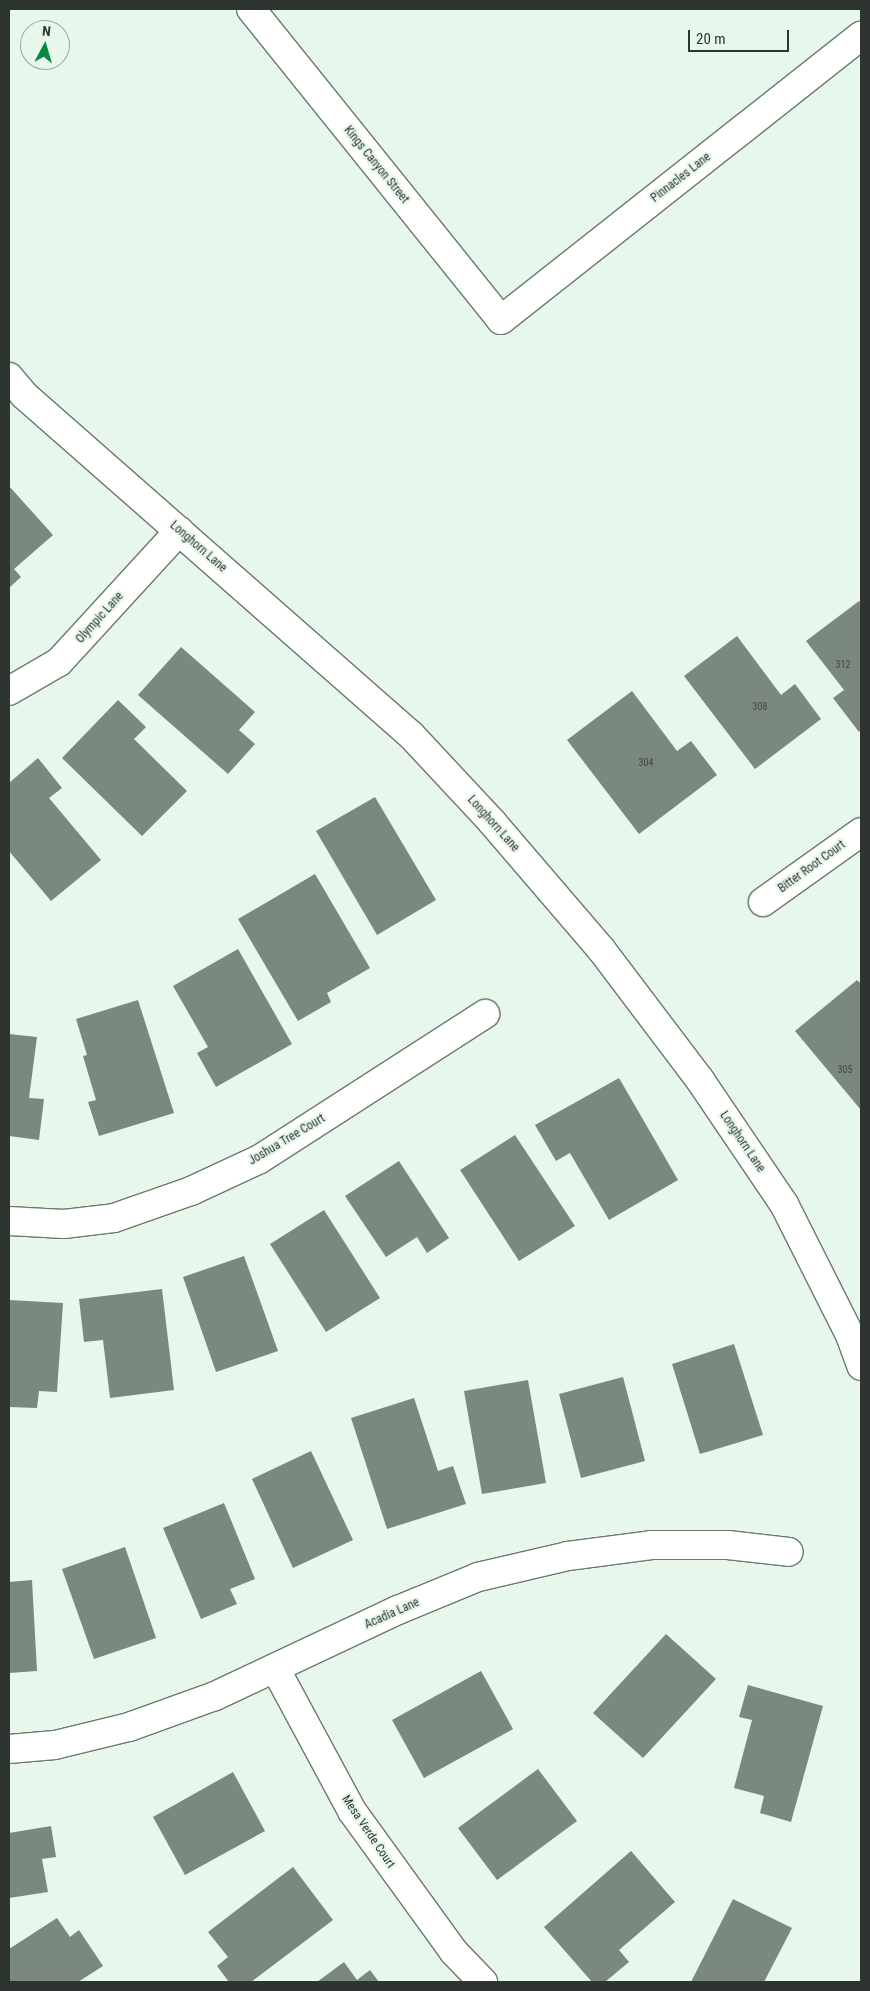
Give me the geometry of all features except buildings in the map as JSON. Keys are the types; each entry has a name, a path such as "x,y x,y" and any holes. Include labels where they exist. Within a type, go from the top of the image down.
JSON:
{"street":[{"name":"Kings Canyon Street","path":"251,9 501,320"},
{"name":"Pinnacles Lane","path":"501,320 861,36"},
{"name":"Longhorn Lane","path":"9,377 24,395 411,735 492,822 601,949 700,1080 784,1204 850,1334 861,1366"},
{"name":"Olympic Lane","path":"9,692 59,662 179,530"},
{"name":"Bitter Root Court","path":"763,902 861,832"},
{"name":"Joshua Tree Court","path":"9,1222 64,1224 114,1218 191,1191 260,1159 485,1014"},
{"name":"Acadia Lane","path":"9,1749 55,1745 129,1727 214,1696 398,1610 478,1577 568,1556 651,1545 728,1545 789,1552"},
{"name":"Mesa Verde Court","path":"275,1668 352,1811 454,1952 483,1982"}]}
